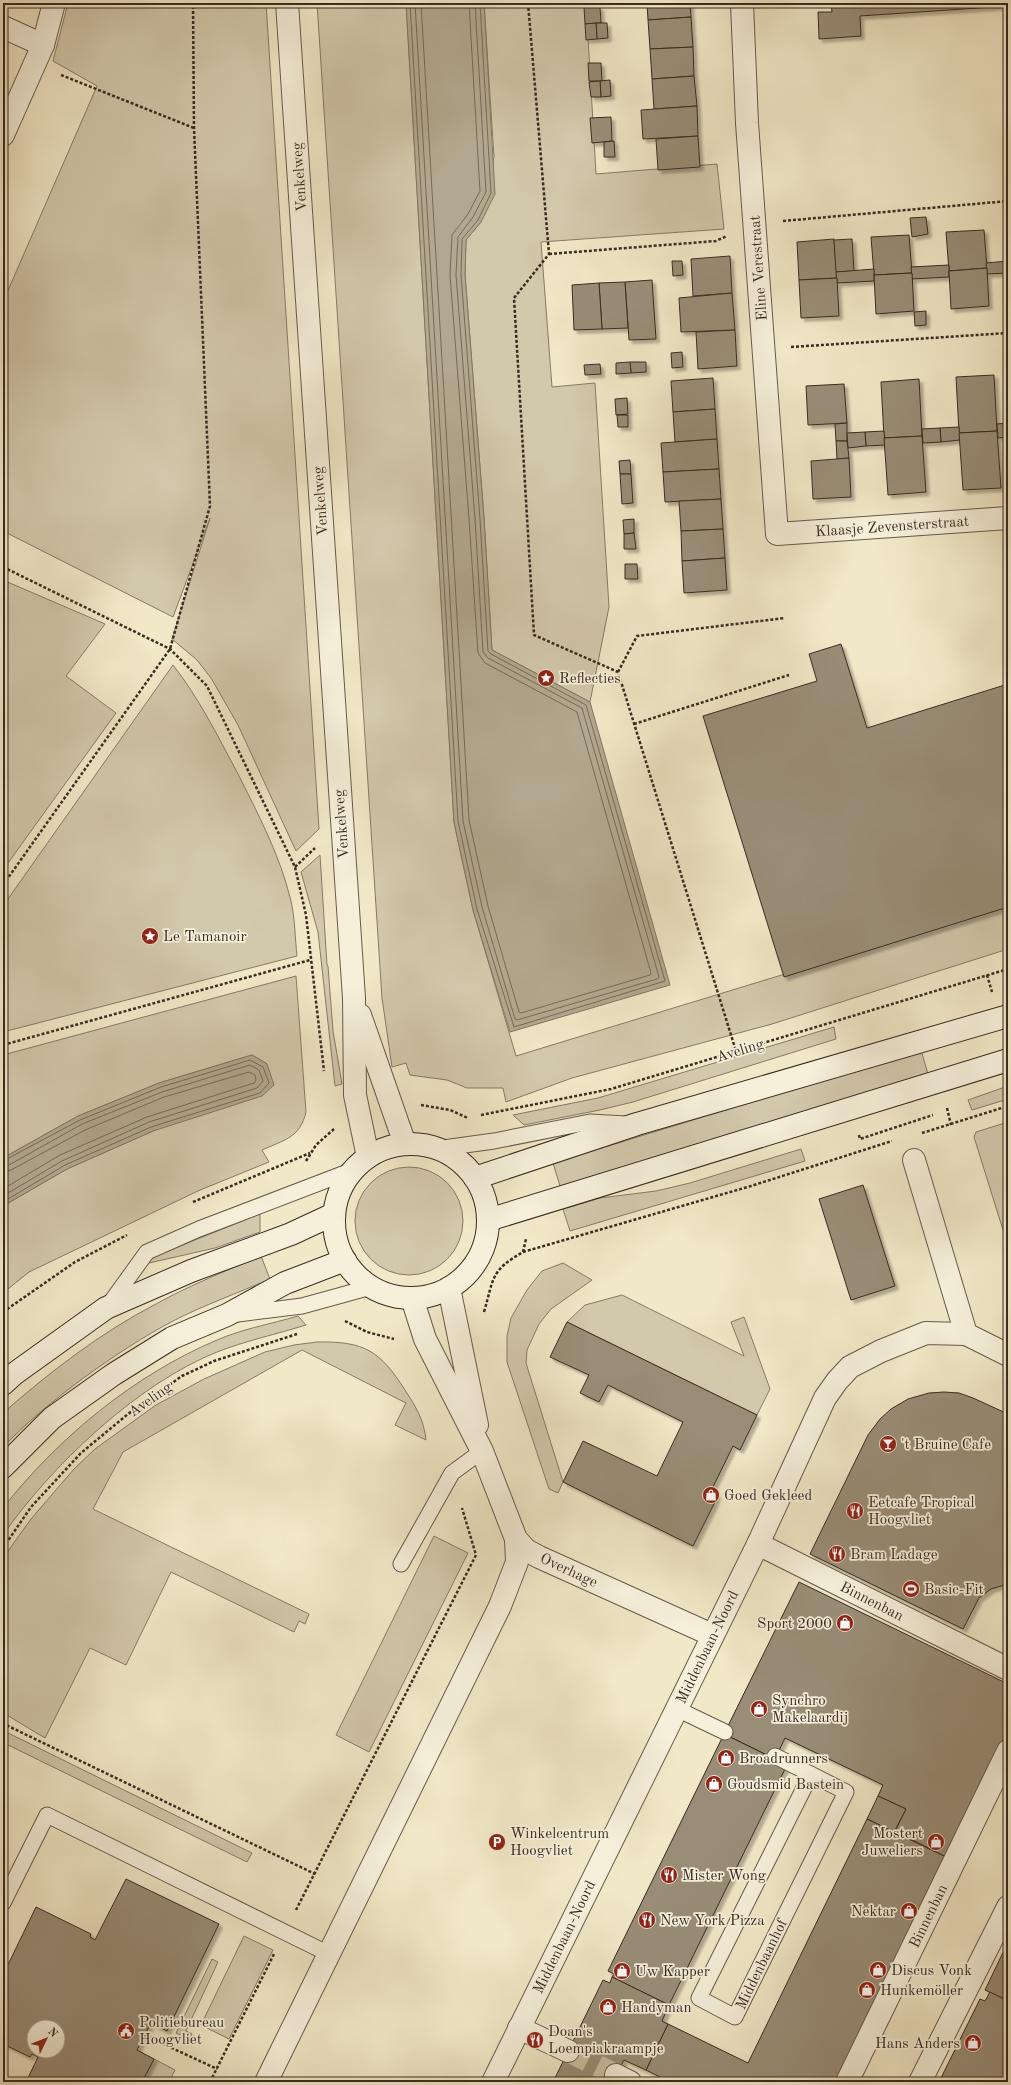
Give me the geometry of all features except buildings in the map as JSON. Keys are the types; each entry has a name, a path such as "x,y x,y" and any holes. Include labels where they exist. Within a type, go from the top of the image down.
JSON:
{"street":[{"path":"3,135 43,45 54,3"},
{"name":"Venkelweg","path":"287,3 354,998 355,1095 361,1163"},
{"name":"Eline Verestraat","path":"742,3 747,123 777,534"},
{"path":"3,27 43,45"},
{"name":"Klaasje Zevensterstraat","path":"777,534 1008,518"},
{"name":"Venkelweg","path":"354,998 405,1144"},
{"path":"474,1178 637,1124 1008,1016"},
{"path":"488,1220 1008,1060"},
{"path":"405,1144 436,1149 454,1157 474,1178 484,1198 488,1220 485,1240 478,1259 465,1275 449,1288 435,1294 412,1298 390,1296 360,1280 345,1260 335,1238 334,1214 340,1190 361,1163 386,1148 405,1144"},
{"path":"914,1160 966,1334"},
{"path":"3,1384 106,1308 191,1271 291,1234 334,1214"},
{"path":"3,1467 52,1418 114,1374 172,1338 227,1315 285,1283 345,1260"},
{"name":"Overhage","path":"449,1288 482,1452"},
{"name":"Overhage","path":"412,1298 433,1356 482,1452 516,1538 526,1550 712,1635"},
{"name":"Middenbaan-Noord","path":"493,2082 758,1544 825,1398 837,1381 850,1367 881,1350 926,1333 966,1334 1008,1355"},
{"path":"266,2082 500,1606 517,1562 516,1538"},
{"name":"Binnenban","path":"758,1544 1008,1669"},
{"name":"Binnenban","path":"847,2082 1008,1751"},
{"path":"920,2082 1008,1908"},
{"path":"519,2028 568,2052"}],"lane":[{"path":"436,1149 590,1122 637,1124"},
{"path":"106,1308 147,1252 198,1229 361,1163"},
{"path":"227,1315 302,1306 371,1287"},
{"path":"402,1564 452,1473 482,1452"},
{"path":"677,1709 725,1732"},
{"name":"Middenbaanhof","path":"776,1756 811,1774 846,1792 735,2016 699,1998 811,1774"},
{"path":"3,1903 47,1815 329,1954"}],"path":[{"path":"3,886 170,649 210,506 194,128 193,3"},
{"path":"528,3 549,254 514,298 534,635 618,672"},
{"path":"35,65 194,128"},
{"path":"764,349 1008,333"},
{"path":"3,567 170,649 207,686 295,867 306,915 310,960 325,1077"},
{"path":"736,1051 618,672 637,636 785,618"},
{"path":"634,724 789,675"},
{"path":"3,1044 310,960"},
{"name":"Aveling","path":"468,1118 611,1089 1008,969"},
{"path":"914,1135 1008,1106"},
{"path":"859,1132 860,1139 948,1111"},
{"path":"310,1153 331,1131 330,1123"},
{"path":"523,1252 751,1186 899,1139"},
{"name":"Aveling","path":"3,1548 31,1507 76,1458 128,1414 182,1376 214,1361 298,1334"},
{"path":"210,2082 476,1555 452,1473"},
{"path":"3,1728 6,1725 314,1874"},
{"path":"144,2035 217,2069"}],"shaded area":[{"path":"68,3 266,3 319,829 296,851 238,725 211,678 197,660 172,639 210,518 173,617 3,531 3,302 97,86 53,61"},
{"path":"317,3 406,3 454,822 473,910 516,1056 1008,906 1008,949 772,1024 572,1078 506,1102 503,1088 467,1088 447,1080 410,1075 406,1063 392,1067 382,998"},
{"path":"484,3 586,3 596,174 717,164 724,229 541,242 552,387 595,383 609,607 590,702 492,650 484,518 465,275 466,240 481,222 494,157"},
{"path":"3,580 105,624 66,676 116,713 3,870"},
{"path":"173,665 191,690 215,731 253,803 275,851 291,901 297,956 3,1032 3,906"},
{"path":"320,855 333,1031 342,1084 335,1086 318,932 301,872"},
{"path":"296,976 306,1112 300,1128 295,1133 290,1137 262,1150 269,1162 200,1190 29,1272 3,1293 3,1206 67,1169 153,1131 267,1064 252,1055 159,1083 78,1116 3,1158 3,1055"},
{"path":"834,1027 836,1039 633,1102 524,1125 513,1115 598,1098"},
{"path":"921,1050 928,1074 560,1186 553,1163"},
{"path":"1008,1086 1008,1099 972,1110 968,1100"},
{"path":"1008,1122 1007,1233 1003,1230 974,1137 976,1132"},
{"path":"801,1149 805,1161 570,1231 563,1209 600,1198 656,1191 690,1183"},
{"path":"409,1167 430,1171 447,1183 459,1200 463,1221 459,1242 447,1259 430,1271 409,1275 388,1271 371,1259 359,1242 355,1221 359,1200 371,1183 388,1171"},
{"path":"260,1214 260,1232 215,1248 149,1263 148,1261 150,1258"},
{"path":"261,1256 270,1279 185,1315 129,1347 61,1395 40,1412 3,1447 3,1413 57,1368 95,1340 135,1315 208,1278"},
{"path":"563,1263 592,1280 551,1309 539,1324 527,1350 526,1363 563,1482 558,1493 549,1489 507,1362 507,1336 511,1318 527,1290 542,1271"},
{"path":"622,1295 744,1356 731,1322 744,1317 770,1389 757,1415 567,1322 585,1305"},
{"path":"298,1316 306,1325 217,1352 187,1366 157,1384 127,1406 71,1455 45,1482 3,1535 3,1508 25,1482 73,1433 127,1390 186,1354 217,1340 246,1330"},
{"path":"317,1342 334,1342 359,1346 379,1357 396,1377 413,1402 419,1414 426,1440 395,1425 406,1403 302,1350 123,1452 93,1509 309,1614 305,1624 299,1621 294,1632 171,1572 126,1665 90,1648 45,1738 5,1714 3,1715 3,1558 31,1519 74,1469 95,1449 156,1405 204,1379 265,1352 294,1345"},
{"path":"434,1536 468,1553 369,1752 336,1735"},
{"path":"4,1731 252,1853 247,1862 6,1744 3,1750"},
{"path":"244,1936 273,1950 229,2039 201,2025"},
{"path":"212,1959 218,1962 186,2031 192,2034 190,2040 176,2033"},
{"path":"154,2059 175,2070 169,2082 142,2082"}],"water":[{"path":"406,3 484,3 495,194 481,222 466,240 465,275 484,518 492,650 590,702 670,985 510,1032 473,910 454,822"},
{"path":"252,1055 267,1064 274,1085 262,1096 153,1131 67,1169 3,1206 3,1158 78,1116 159,1083"}],"tunnel":[{"path":"568,2051 616,2075"}],"place":[{"name":"Reflecties","path":"546,678"},
{"name":"Le Tamanoir","path":"150,936"},
{"name":"'t Bruine Cafe","path":"888,1444"},
{"name":"Goed Gekleed","path":"711,1495"},
{"name":"Eetcafe Tropical Hoogvliet","path":"855,1511"},
{"name":"Bram Ladage","path":"837,1554"},
{"name":"Basic-Fit","path":"911,1589"},
{"name":"Sport 2000","path":"845,1623"},
{"name":"Synchro Makelaardij","path":"759,1709"},
{"name":"Broadrunners","path":"726,1758"},
{"name":"Goudsmid Bastein","path":"714,1784"},
{"name":"Winkelcentrum Hoogvliet","path":"497,1842"},
{"name":"Mostert Juweliers","path":"936,1842"},
{"name":"Mister Wong","path":"669,1875"},
{"name":"Nektar","path":"909,1911"},
{"name":"New York Pizza","path":"647,1920"},
{"name":"Discus Vonk","path":"878,1970"},
{"name":"Uw Kapper","path":"622,1971"},
{"name":"Hunkemöller","path":"867,1990"},
{"name":"Handyman","path":"608,2007"},
{"name":"Politiebureau Hoogvliet","path":"126,2031"},
{"name":"Doan's Loempiakraampje","path":"535,2040"},
{"name":"Hans Anders","path":"973,2043"}]}
